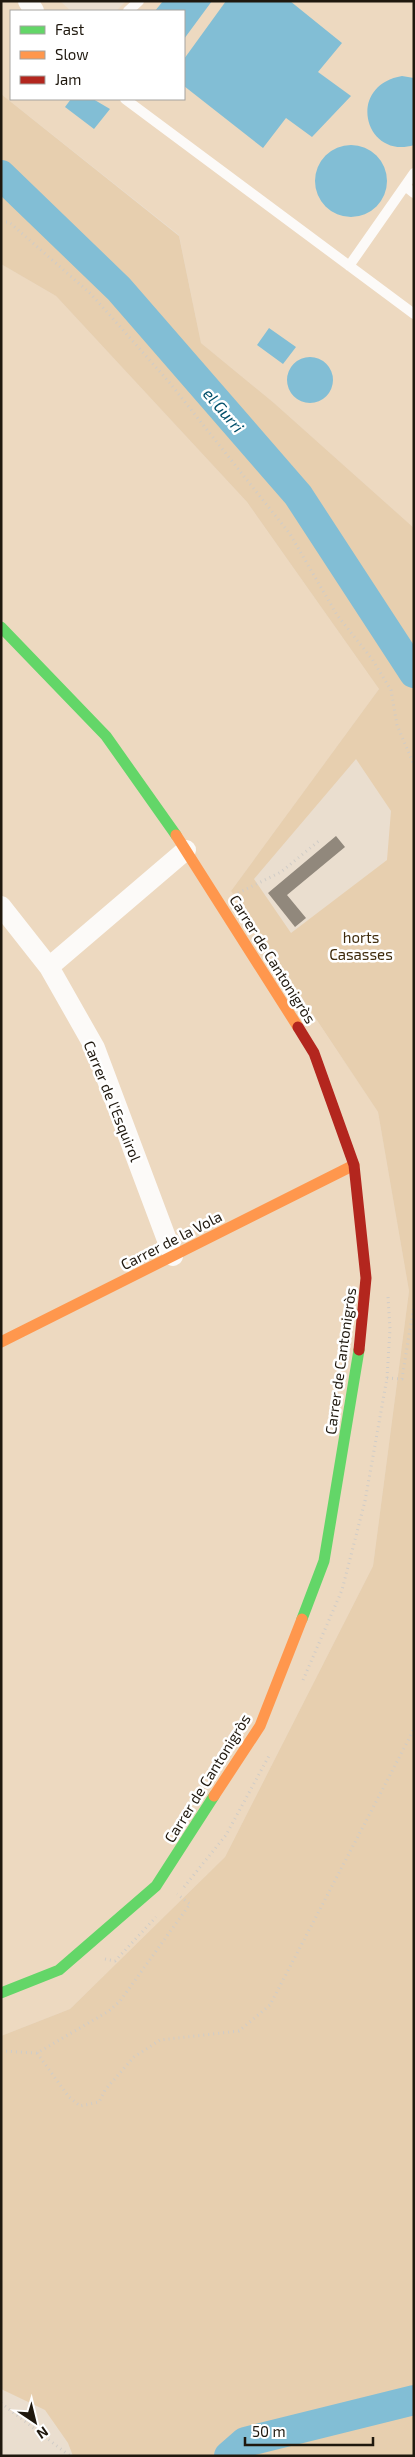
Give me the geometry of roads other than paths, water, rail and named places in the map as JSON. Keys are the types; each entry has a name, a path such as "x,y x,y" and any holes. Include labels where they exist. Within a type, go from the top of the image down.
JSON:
{"street":[{"name":"Carrer de Cantonigròs","path":"1,627 106,736 186,850 314,1052 354,1165 366,1278 361,1338 324,1561 260,1726 156,1886 58,1970 1,1993"},
{"path":"49,967 186,850"},
{"name":"Carrer de l'Esquirol","path":"1,906 49,967 95,1048 173,1256"},
{"name":"Carrer de la Vola","path":"1,1342 354,1165"}],"lane":[{"path":"129,10 139,1"},
{"path":"126,100 414,314"},
{"path":"349,266 414,173"},
{"path":"404,186 414,193"}],"water":[{"path":"163,1 212,1 185,38 185,10 156,10"},
{"path":"226,1 290,1 342,43 318,72 351,96 312,137 286,118 263,148 185,87 185,58"},
{"path":"402,76 414,78 414,145 397,147 383,142 374,132 368,120 368,106 373,93 384,82"},
{"path":"70,100 95,100 110,109 94,129 65,107"},
{"path":"351,145 371,151 381,161 387,181 381,201 371,211 351,217 331,211 321,201 315,181 321,161 331,151"},
{"path":"269,328 296,347 283,364 257,345"},
{"path":"315,357 327,363 332,371 332,389 327,397 319,402 305,403 293,397 288,389 287,375 293,363 301,358"}],"waterway":[{"name":"el Gurri","path":"1,175 119,289 298,495 414,673"},
{"name":"el Gurri","path":"229,2456 245,2442 414,2400"}],"park label":[{"name":"horts Casasses","path":"361,946"}]}
